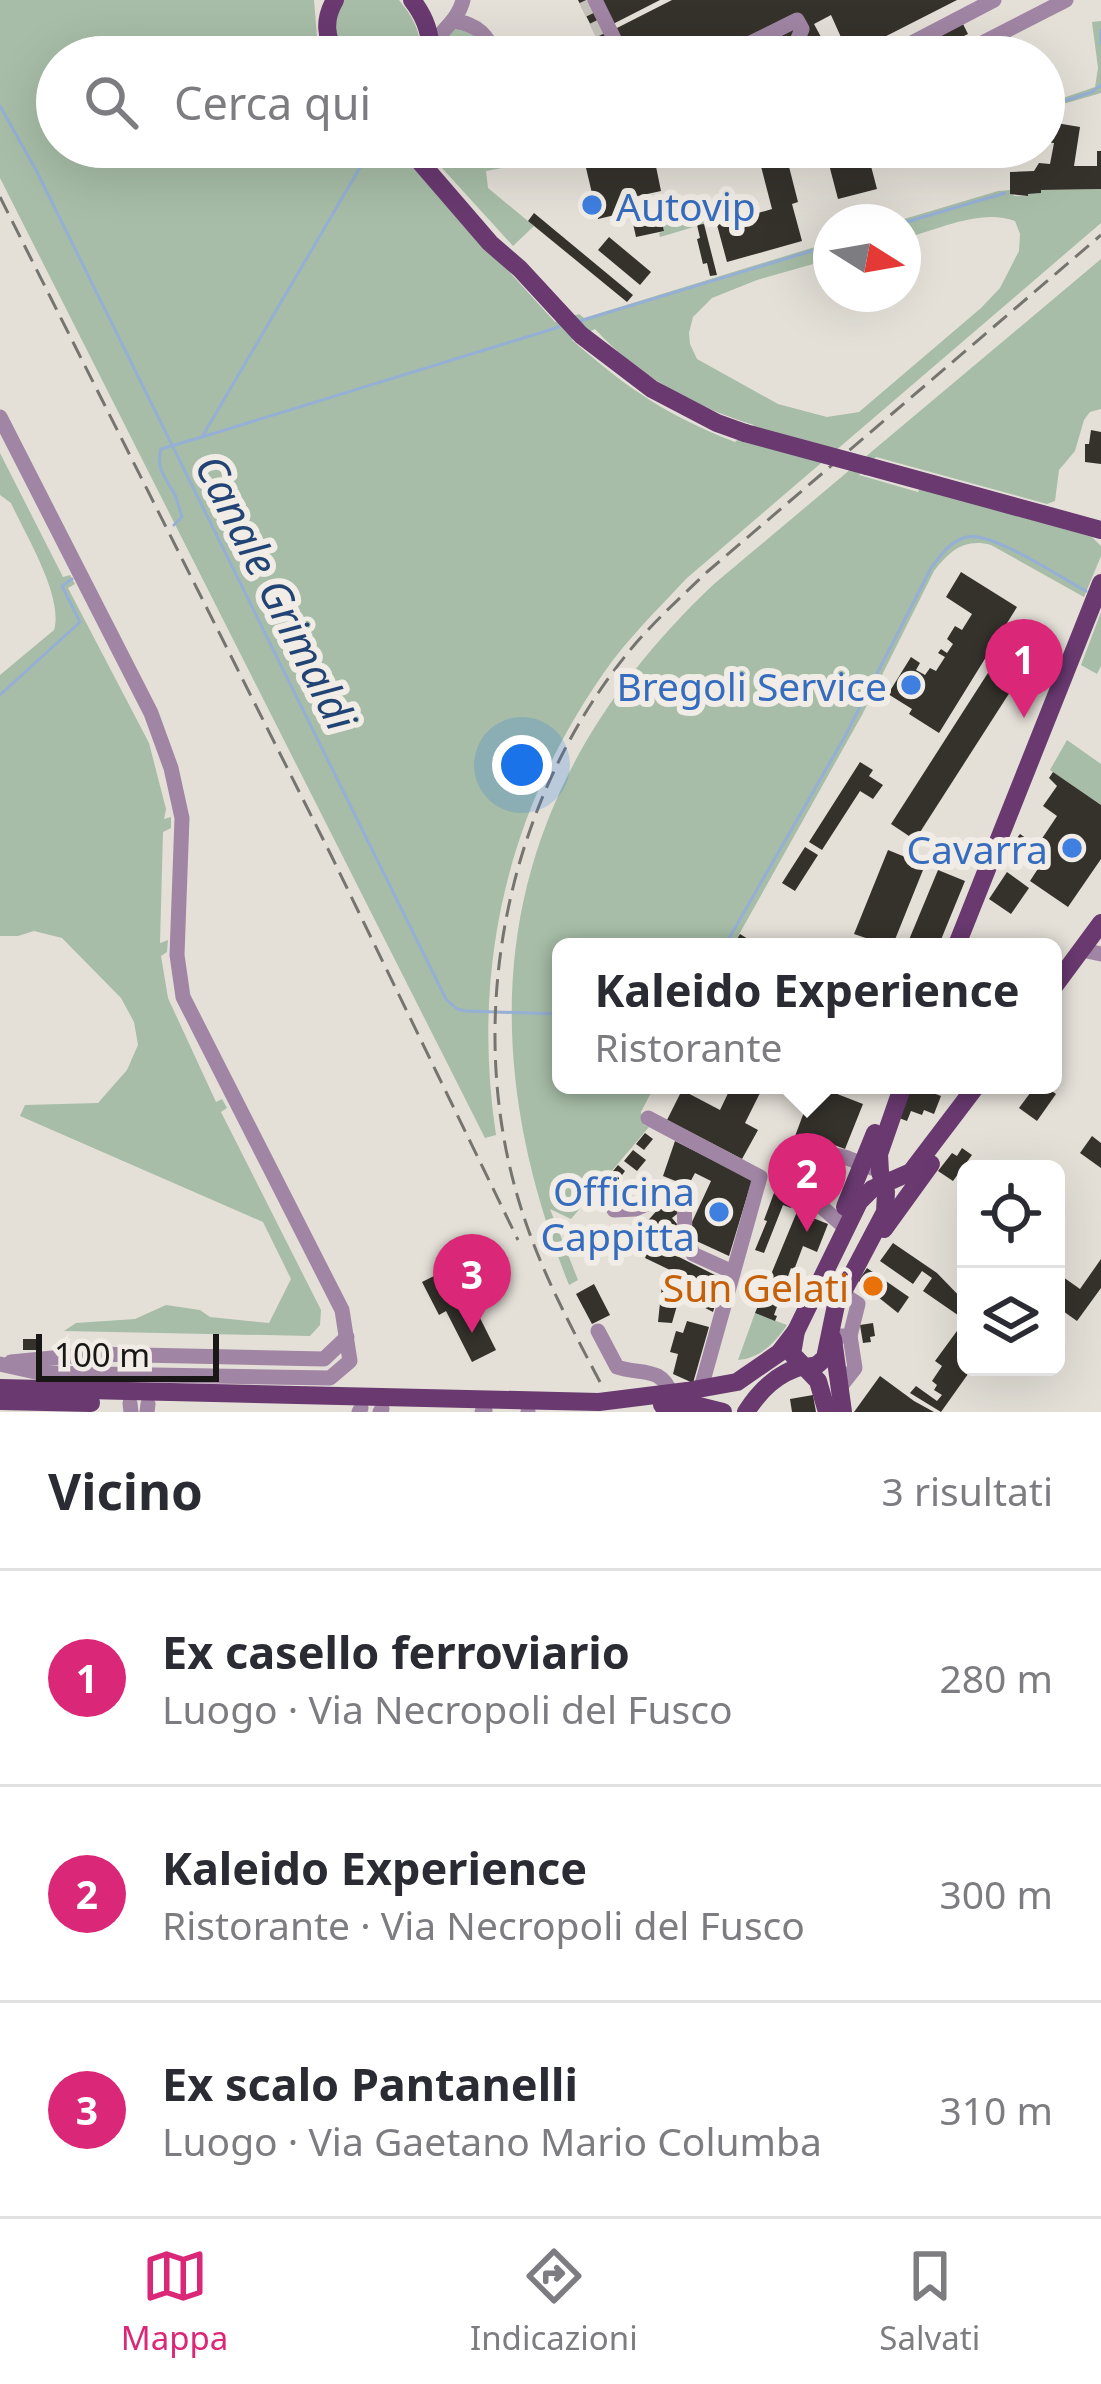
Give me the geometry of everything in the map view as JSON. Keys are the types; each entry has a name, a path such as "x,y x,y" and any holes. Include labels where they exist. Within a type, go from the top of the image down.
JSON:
{"main road":[{"path":"321,0 328,36"},
{"path":"327,21 335,0"},
{"path":"412,0 424,17 427,36"},
{"path":"425,168 490,243 581,334 652,389 717,424 1101,530"},
{"path":"438,168 520,269"},
{"path":"960,938 1101,583"},
{"path":"1062,979 1091,952 1101,923"},
{"path":"843,1412 841,1293 887,1203 881,1143 897,1094"},
{"path":"724,1402 779,1353 796,1331 845,1221 863,1196 881,1175 911,1172 975,1094"},
{"path":"855,1266 976,1094"},
{"path":"845,1221 868,1211 877,1218 877,1227"},
{"path":"747,1410 776,1377 817,1365 825,1358 839,1329"},
{"path":"796,1331 792,1354 814,1375 827,1412"},
{"path":"0,1388 599,1402 701,1388 724,1402"},
{"path":"604,1412 724,1402 748,1388 747,1410"},
{"path":"0,1401 139,1408 582,1412"}],"street":[{"path":"439,36 455,21 463,0"},
{"path":"595,0 613,36"},
{"path":"925,36 994,0"},
{"path":"996,36 1066,0"},
{"path":"765,36 797,20 802,28 799,36"},
{"path":"455,21 477,26 486,36"},
{"path":"0,417 158,730 181,811 177,955 183,997 342,1310 350,1360 329,1378 40,1373 0,1364"},
{"path":"648,1118 760,1177 701,1388"},
{"path":"845,1221 807,1195 825,1153 881,1175"},
{"path":"614,1210 634,1209 675,1192 684,1197 685,1233 693,1254 733,1272"},
{"path":"598,1330 617,1367 658,1375 671,1394"}],"green space":[{"path":"0,0 314,0 317,36 36,36 36,168 417,168 555,322 579,314 584,318 813,248 813,264 712,298 693,317 689,333 697,359 778,404 827,417 859,412 981,308 1000,288 1019,251 1015,221 988,217 921,234 921,214 998,191 1027,196 1041,190 1101,189 1101,223 687,578 603,674 542,781 504,894 489,1012 496,1135 485,1138 0,178","holes":["595,329 668,388 754,425 735,442 688,422 630,387 572,340"]},
{"path":"344,0 399,0 419,36 337,36 333,22"},
{"path":"1101,21 1101,93 1065,103 1065,97 1095,87 1098,68 1092,22"},
{"path":"464,27 478,36 446,36"},
{"path":"442,168 502,168 486,171 488,188 534,226 513,246"},
{"path":"699,200 704,224 660,237 664,231 660,213 668,205"},
{"path":"1101,259 1101,409 1084,420 1075,451 1059,470 1055,501 1047,504 876,457 859,475 1092,537 1101,546 1101,556 1084,597 991,545 973,543 952,552 934,571 862,715 737,938 552,938 552,1094 650,1094 641,1112 649,1127 571,1219 550,1209 578,1280 569,1285 536,1186 517,1091 512,998 522,909 547,823 587,740 643,661 714,584"},
{"path":"0,453 63,577 70,575 75,584 68,588 149,743 166,809 164,819 171,817 171,828 163,832 160,943 168,940 167,952 161,956 168,998 216,1102 222,1099 227,1108 221,1112 321,1310 320,1325 310,1336 64,1331 76,1323 135,1319 166,1305 200,1310 210,1317 269,1323 291,1279 263,1222 20,1116 25,1105 98,1103 127,1070 138,1045 134,1022 121,998 62,938 34,931 0,936 0,675 54,630 56,616 42,566 11,503 0,495"},
{"path":"1101,612 1101,666 1097,674 1081,665"},
{"path":"1067,740 1101,764 1101,805 1050,770"},
{"path":"755,1313 787,1325 766,1349 738,1360"}],"building":[{"path":"578,0 660,0 613,24 615,29 672,0 957,0 886,36 840,36 831,15 814,24 820,36 596,36"},
{"path":"963,24 968,34 964,36 938,36"},
{"path":"1065,124 1080,127 1074,166 1097,166 1097,151 1101,151 1101,189 1010,194 1010,172 1065,168"},
{"path":"586,168 656,168 661,191 629,198 632,211 598,219"},
{"path":"761,168 789,168 802,241 727,262 717,225 772,209"},
{"path":"830,168 872,168 877,189 838,199"},
{"path":"534,213 633,295 627,302 528,221"},
{"path":"660,213 664,231 636,237 632,219"},
{"path":"704,224 717,275 710,276 707,263 703,264 697,225"},
{"path":"609,237 651,272 640,285 598,250"},
{"path":"1091,430 1101,432 1101,464 1085,462"},
{"path":"961,572 1017,607 939,733 888,694 911,657 920,663 916,670 925,675 930,668 936,671 945,657 938,653 941,649 947,653 953,644 947,639 955,626 962,630 972,614 946,597"},
{"path":"1002,651 1026,667 915,840 891,824"},
{"path":"860,762 883,785 873,799 860,791 822,850 809,842"},
{"path":"1053,772 1101,805 1101,859 1068,907 1030,881 1041,864 1014,842 1020,834 1037,846 1057,816 1043,806 1057,786 1049,778"},
{"path":"805,847 818,855 795,891 782,883"},
{"path":"888,850 925,865 896,938 854,934"},
{"path":"938,870 965,881 942,938 910,938"},
{"path":"1007,872 1029,888 1011,914 989,899"},
{"path":"680,1094 720,1110 728,1094 760,1094 745,1123 758,1130 742,1159 667,1120"},
{"path":"811,1094 837,1094 863,1104 845,1149 818,1139 791,1208 783,1205 764,1253 755,1250"},
{"path":"908,1094 941,1096 934,1114 911,1111 907,1121 899,1118"},
{"path":"1029,1094 1056,1094 1037,1121 1019,1108"},
{"path":"645,1133 653,1139 644,1150 636,1144"},
{"path":"1092,1136 1101,1143 1101,1168 1080,1153"},
{"path":"675,1141 752,1180 729,1256 692,1239 692,1222 711,1181 695,1173 688,1186 663,1176"},
{"path":"962,1148 972,1155 957,1160 953,1181 938,1171 952,1153 957,1156"},
{"path":"633,1150 646,1160 637,1171 624,1161"},
{"path":"618,1165 625,1171 617,1182 609,1176"},
{"path":"606,1181 613,1187 605,1198 597,1192"},
{"path":"674,1199 680,1204 672,1218 677,1224 672,1236 682,1246 677,1256 723,1279 713,1312 680,1295 672,1323 658,1322 662,1284 670,1270 645,1258 651,1245 638,1239 660,1207"},
{"path":"801,1202 807,1205 803,1214 828,1224 817,1252 803,1246 775,1321 755,1313"},
{"path":"893,1243 937,1273 957,1294 957,1314 923,1291 932,1278 922,1271 913,1284 880,1261"},
{"path":"1101,1259 1101,1288 1077,1321 1065,1312 1065,1278 1080,1289"},
{"path":"867,1268 909,1297 898,1313 858,1281"},
{"path":"446,1270 457,1292 465,1288 496,1350 472,1362 446,1311 439,1315 422,1282"},
{"path":"594,1284 610,1315 592,1324 576,1294"},
{"path":"687,1321 709,1327 693,1383 673,1374 678,1354 670,1352 676,1331 683,1333"},
{"path":"873,1323 875,1336 863,1343 860,1325"},
{"path":"957,1331 957,1376 967,1376 941,1412 910,1393 916,1386 937,1401 942,1395 934,1390 937,1385 932,1381 942,1366 935,1361"},
{"path":"23,1339 36,1339 36,1350 23,1350"},
{"path":"880,1376 914,1401 934,1412 854,1412"},
{"path":"813,1395 816,1412 792,1412 790,1399"}],"waterway":[{"path":"1101,30 1101,43"},
{"path":"1065,101 1101,85"},
{"name":"Canale Grimaldi","path":"0,106 36,170 446,999 466,1011 552,1014"},
{"path":"174,525 182,517 161,468 161,449 202,437 360,168"},
{"path":"921,218 1005,193"},
{"path":"580,321 813,250"},
{"path":"202,437 559,327"},
{"name":"Canale Grimaldi","path":"729,938 844,738 931,568 946,549 967,537 993,541 1086,591"},
{"path":"0,695 80,622 62,586 72,579"}],"tunnel":[{"path":"586,0 604,36"}],"railway":[{"path":"0,197 330,853 518,1240"},
{"path":"600,1382 546,1275 521,1208 503,1135 496,1061 497,986 508,911 527,838 555,769 592,703 636,643 671,607 1101,235"}],"place":[{"name":"Autovip","path":"592,205"},
{"name":"Bregoli Service","path":"911,685"},
{"name":"Ex casello ferroviario","path":"1024,718"},
{"name":"Cavarra","path":"1072,848"},
{"name":"Officina Cappitta","path":"719,1212"},
{"name":"Kaleido Experience","path":"807,1232"},
{"name":"Sun Gelati","path":"873,1286"},
{"name":"Ex scalo Pantanelli","path":"472,1333"}]}
